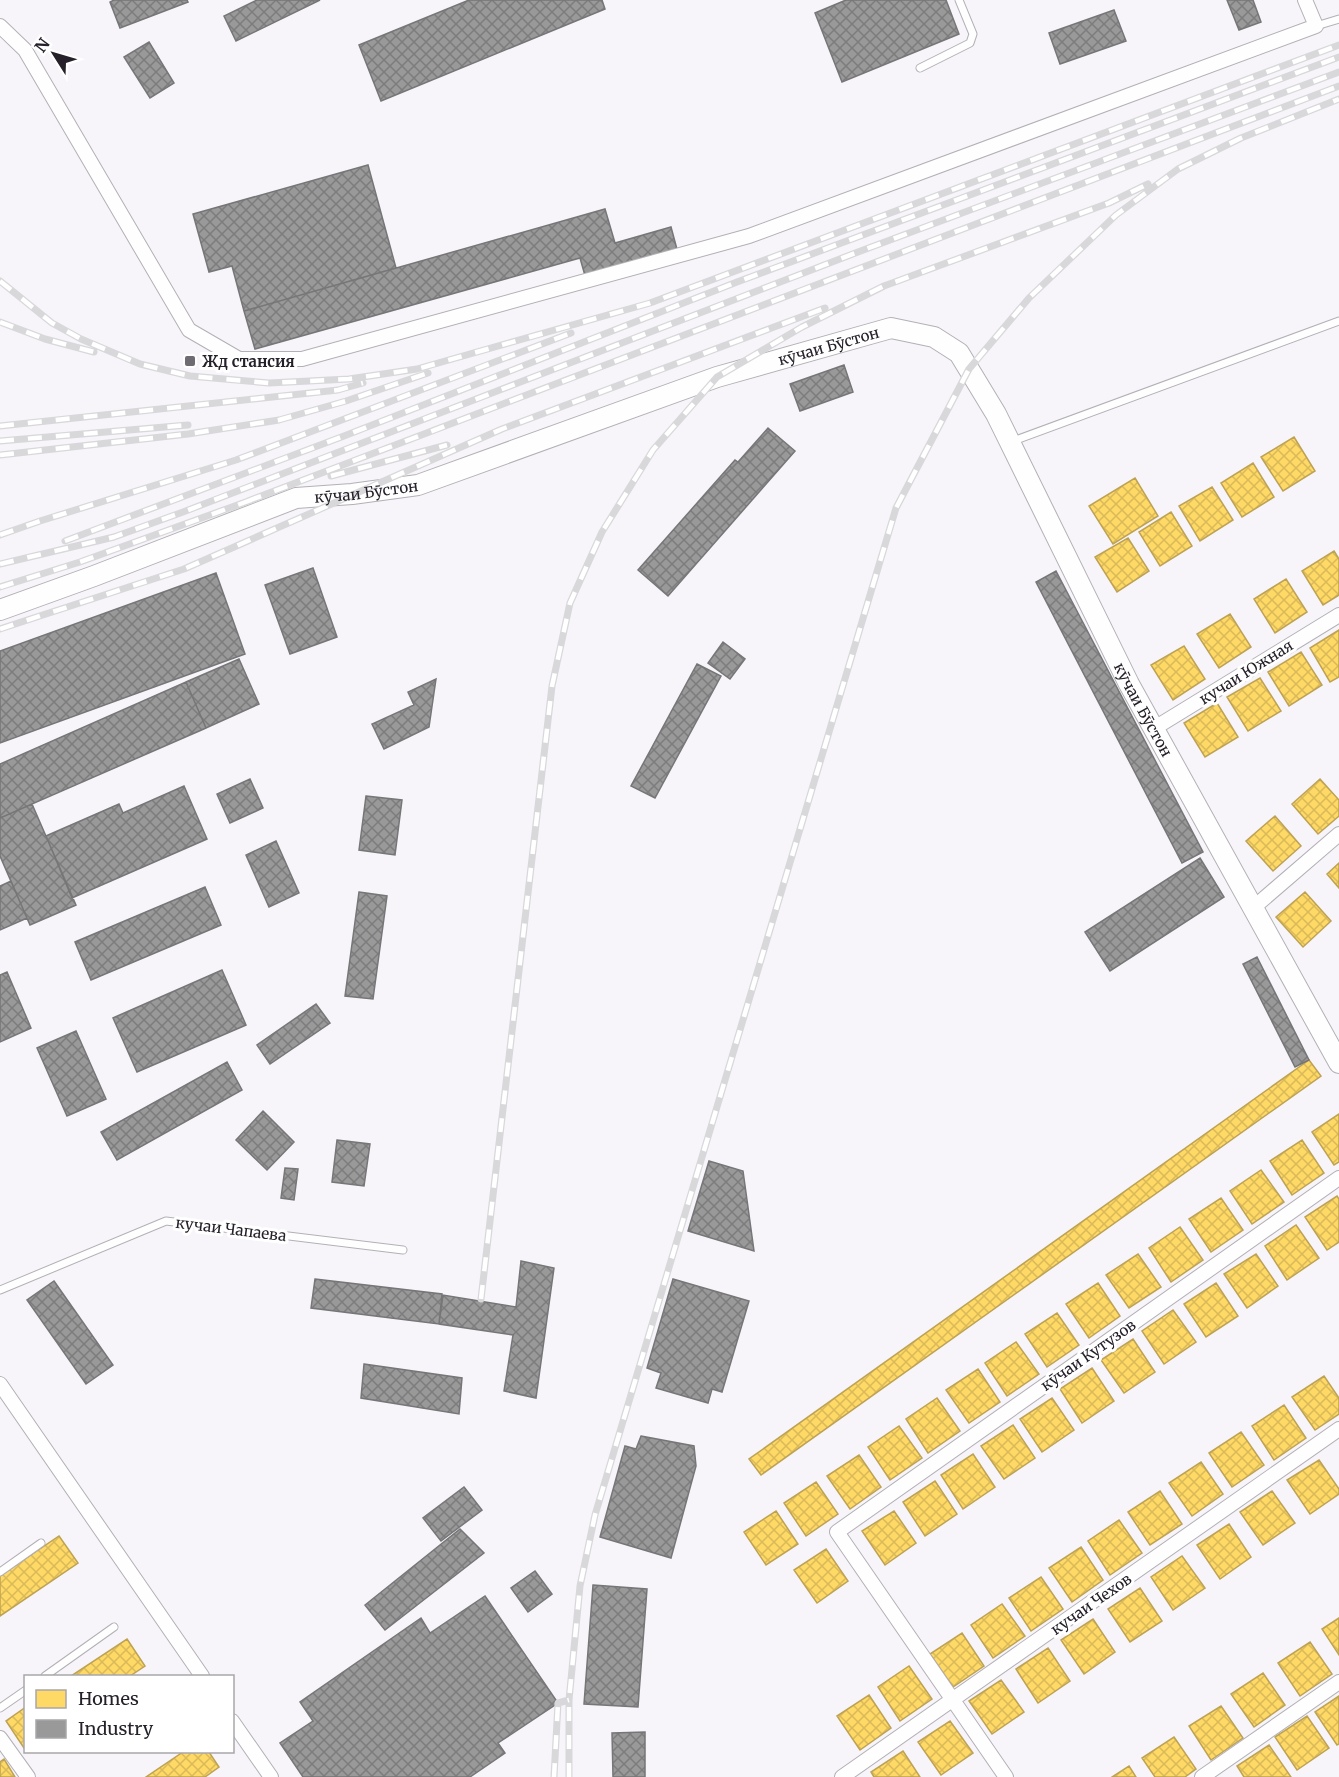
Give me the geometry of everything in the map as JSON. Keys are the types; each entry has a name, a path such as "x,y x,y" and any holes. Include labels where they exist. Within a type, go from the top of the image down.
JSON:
{"main road":[{"name":"кӯчаи Бӯстон","path":"0,610 297,498 352,494 418,485 717,377 891,328 934,337 960,353 996,414 1153,729 1339,1063"}],"street":[{"path":"0,26 25,50 189,330 239,359 302,359 749,236 1316,26 1305,0"},
{"name":"кучаи Южная","path":"1153,729 1339,615"},
{"path":"1253,908 1339,834"},
{"name":"кӯчаи Кутузов","path":"953,1700 837,1532 1339,1178"},
{"path":"0,1384 201,1675"},
{"name":"кучаи Чехов","path":"842,1777 1339,1430"},
{"path":"1202,1777 1339,1682"},
{"path":"953,1700 1006,1777"},
{"path":"234,1724 272,1777"},
{"path":"0,1737 28,1777"}],"lane":[{"path":"920,68 970,43 973,34 959,0"},
{"path":"1316,26 1339,19"},
{"path":"1010,442 1339,321"},
{"name":"кучаи Чапаева","path":"0,1290 166,1221 403,1250"},
{"path":"0,1572 41,1543"},
{"path":"48,1675 114,1627"},
{"path":"0,1708 24,1691"}],"building: Homes":[{"path":"1294,437 1315,471 1283,491 1261,457"},
{"path":"1253,463 1274,497 1242,517 1221,483"},
{"path":"1135,478 1158,516 1113,544 1089,506"},
{"path":"1212,487 1233,520 1200,541 1179,506"},
{"path":"1171,512 1192,546 1160,566 1139,532"},
{"path":"1128,538 1149,571 1117,592 1095,557"},
{"path":"1334,551 1339,559 1339,595 1323,605 1302,571"},
{"path":"1286,579 1307,612 1275,633 1254,599"},
{"path":"1230,614 1251,647 1219,668 1197,634"},
{"path":"1339,630 1339,677 1330,682 1310,648"},
{"path":"1184,646 1205,679 1173,700 1151,665"},
{"path":"1301,652 1322,685 1289,706 1268,672"},
{"path":"1260,678 1281,711 1248,731 1227,697"},
{"path":"1217,703 1238,737 1205,757 1184,723"},
{"path":"1320,779 1339,800 1339,816 1318,834 1292,804"},
{"path":"1275,816 1301,846 1273,871 1246,841"},
{"path":"1339,863 1339,888 1327,874"},
{"path":"1305,892 1331,921 1303,947 1276,917"},
{"path":"1309,1060 1321,1076 761,1475 749,1459"},
{"path":"1339,1114 1339,1162 1334,1165 1312,1132"},
{"path":"1302,1140 1324,1173 1292,1195 1270,1161"},
{"path":"1261,1170 1284,1202 1252,1224 1230,1191"},
{"path":"1337,1196 1339,1199 1339,1242 1327,1250 1305,1217"},
{"path":"1221,1198 1243,1230 1211,1252 1189,1219"},
{"path":"1296,1225 1319,1258 1287,1280 1265,1246"},
{"path":"1180,1227 1203,1260 1171,1282 1149,1248"},
{"path":"1138,1254 1161,1287 1129,1308 1106,1275"},
{"path":"1256,1254 1278,1286 1247,1308 1224,1274"},
{"path":"1098,1283 1120,1316 1089,1338 1066,1304"},
{"path":"1216,1283 1238,1316 1206,1337 1184,1304"},
{"path":"1173,1310 1196,1342 1164,1364 1142,1331"},
{"path":"1057,1313 1079,1345 1047,1367 1025,1334"},
{"path":"1133,1339 1155,1372 1124,1393 1101,1360"},
{"path":"1016,1342 1039,1374 1007,1396 985,1363"},
{"path":"1092,1368 1114,1401 1082,1423 1060,1389"},
{"path":"978,1369 1000,1402 969,1423 946,1390"},
{"path":"1324,1376 1339,1398 1339,1414 1315,1430 1292,1397"},
{"path":"937,1398 960,1431 928,1453 906,1419"},
{"path":"1052,1398 1074,1430 1042,1452 1020,1419"},
{"path":"1284,1405 1306,1438 1274,1460 1252,1426"},
{"path":"1013,1425 1035,1458 1004,1479 981,1446"},
{"path":"899,1426 922,1458 890,1480 868,1447"},
{"path":"1241,1432 1264,1465 1232,1487 1209,1453"},
{"path":"973,1454 995,1487 963,1509 941,1475"},
{"path":"859,1455 881,1487 850,1509 827,1476"},
{"path":"1319,1460 1339,1489 1339,1494 1310,1514 1287,1480"},
{"path":"1201,1462 1223,1494 1192,1516 1169,1483"},
{"path":"935,1481 957,1514 925,1536 903,1502"},
{"path":"816,1482 838,1514 806,1536 784,1503"},
{"path":"1160,1491 1182,1524 1150,1545 1128,1512"},
{"path":"1272,1491 1295,1523 1263,1545 1240,1512"},
{"path":"776,1511 798,1544 766,1565 744,1532"},
{"path":"894,1511 916,1543 885,1565 862,1531"},
{"path":"1119,1520 1142,1553 1110,1575 1088,1541"},
{"path":"1229,1524 1251,1557 1220,1579 1197,1545"},
{"path":"59,1536 78,1563 0,1616 0,1576"},
{"path":"1081,1547 1103,1580 1072,1602 1049,1568"},
{"path":"826,1549 848,1581 817,1603 794,1570"},
{"path":"1182,1556 1205,1588 1173,1610 1151,1577"},
{"path":"1041,1577 1063,1609 1031,1631 1009,1598"},
{"path":"1140,1588 1162,1621 1130,1642 1108,1609"},
{"path":"1002,1604 1025,1636 993,1658 971,1625"},
{"path":"1339,1618 1339,1655 1322,1629"},
{"path":"1093,1619 1115,1652 1084,1674 1061,1640"},
{"path":"962,1633 984,1666 953,1687 930,1654"},
{"path":"127,1639 145,1666 132,1675 73,1675"},
{"path":"1310,1642 1332,1674 1300,1696 1278,1663"},
{"path":"1048,1648 1070,1681 1038,1703 1016,1669"},
{"path":"909,1666 932,1699 900,1721 878,1687"},
{"path":"1263,1673 1285,1705 1254,1727 1231,1694"},
{"path":"1001,1680 1024,1712 992,1734 969,1701"},
{"path":"869,1695 891,1728 860,1750 837,1716"},
{"path":"1339,1696 1339,1744 1337,1745 1315,1712"},
{"path":"1221,1706 1243,1738 1211,1760 1189,1726"},
{"path":"24,1708 24,1748 6,1721"},
{"path":"1307,1716 1329,1748 1297,1770 1275,1737"},
{"path":"950,1721 973,1753 941,1775 918,1742"},
{"path":"1174,1737 1196,1769 1185,1777 1155,1777 1142,1758"},
{"path":"1269,1745 1291,1777 1244,1777 1237,1766"},
{"path":"903,1751 920,1777 874,1777 871,1772"},
{"path":"182,1753 210,1753 219,1767 205,1777 146,1777"},
{"path":"4,1759 15,1777 0,1777 0,1762"},
{"path":"1129,1766 1136,1777 1112,1777"}],"building: Industry":[{"path":"114,0 187,0 188,2 120,28 110,2"},
{"path":"257,0 320,0 236,41 224,16"},
{"path":"469,0 602,0 605,9 381,101 359,45"},
{"path":"846,0 946,0 959,34 842,82 815,13"},
{"path":"1227,0 1253,0 1261,22 1239,30"},
{"path":"1114,10 1126,41 1060,64 1049,33"},
{"path":"149,42 174,83 150,98 124,57"},
{"path":"368,165 396,268 244,311 232,266 209,272 193,214"},
{"path":"605,209 615,243 671,227 678,253 586,279 580,258 255,349 244,311"},
{"path":"844,365 853,392 800,411 790,384"},
{"path":"768,428 795,451 668,596 638,570 735,460 738,462"},
{"path":"313,568 337,637 290,654 265,585"},
{"path":"1056,571 1203,852 1182,863 1036,582"},
{"path":"216,573 245,654 0,743 0,651"},
{"path":"723,642 745,659 730,679 708,663"},
{"path":"239,659 259,704 206,728 186,682"},
{"path":"697,664 721,676 655,798 631,786"},
{"path":"436,679 429,727 384,749 372,724 414,705 408,692"},
{"path":"186,682 206,728 0,818 0,764"},
{"path":"250,779 263,808 230,823 217,794"},
{"path":"184,786 207,839 72,898 46,836 119,804 123,813"},
{"path":"366,796 402,800 395,855 359,850"},
{"path":"32,804 76,905 30,925 0,856 0,818"},
{"path":"276,841 299,893 269,907 246,855"},
{"path":"1200,858 1224,897 1110,971 1085,932"},
{"path":"11,881 27,918 0,930 0,886"},
{"path":"205,887 221,925 91,980 75,942"},
{"path":"359,892 387,896 373,999 345,996"},
{"path":"1257,957 1309,1060 1295,1067 1243,964"},
{"path":"222,970 246,1025 137,1072 113,1018"},
{"path":"7,972 31,1028 0,1042 0,975"},
{"path":"316,1004 330,1023 270,1064 257,1045"},
{"path":"76,1031 106,1099 67,1116 37,1048"},
{"path":"227,1062 242,1090 117,1160 101,1132"},
{"path":"263,1111 294,1142 267,1170 236,1140"},
{"path":"337,1140 370,1144 364,1186 332,1182"},
{"path":"709,1161 743,1171 754,1251 688,1231"},
{"path":"285,1168 298,1169 294,1200 281,1198"},
{"path":"521,1261 554,1268 536,1398 504,1391 513,1335 439,1324 443,1295 516,1307"},
{"path":"315,1279 442,1294 439,1324 311,1308"},
{"path":"673,1279 749,1301 722,1392 712,1389 708,1403 656,1388 661,1373 647,1368"},
{"path":"54,1281 113,1365 86,1384 27,1300"},
{"path":"364,1364 462,1378 459,1414 361,1398"},
{"path":"641,1436 694,1446 696,1466 671,1558 600,1537 625,1446 636,1449"},
{"path":"464,1487 482,1510 441,1541 423,1518"},
{"path":"460,1529 484,1553 385,1630 365,1605"},
{"path":"535,1571 552,1594 528,1612 511,1588"},
{"path":"593,1585 647,1589 638,1707 584,1704"},
{"path":"485,1596 558,1703 498,1743 505,1753 470,1777 303,1777 280,1743 313,1721 300,1702 421,1618 430,1633"},
{"path":"645,1732 645,1777 613,1777 612,1733"}],"railway":[{"path":"0,281 52,323 81,339 140,364 190,376 269,383 349,379 417,369 650,303 1339,45"},
{"path":"65,541 344,436 737,282 1339,57"},
{"path":"0,564 114,537 183,512 858,252 1339,72"},
{"path":"248,501 1339,86"},
{"path":"569,1777 569,1700 580,1586 595,1515 896,508 969,369 1029,298 1116,215 1178,169 1241,138 1339,99"},
{"path":"481,1299 552,686 570,603 602,532 653,450 717,377 802,327 884,286 1109,203 1148,184"},
{"path":"0,629 184,569 502,429 825,308"},
{"path":"0,322 45,339 94,352"},
{"path":"0,535 236,460 571,333"},
{"path":"0,455 188,434 279,420 346,401 428,373"},
{"path":"0,426 338,390 363,383"},
{"path":"0,441 188,425"},
{"path":"331,476 447,445"},
{"path":"0,587 80,562 254,499"},
{"path":"554,1777 558,1703 569,1700"}],"place":[{"name":"Жд стансия","path":"190,361"}]}
